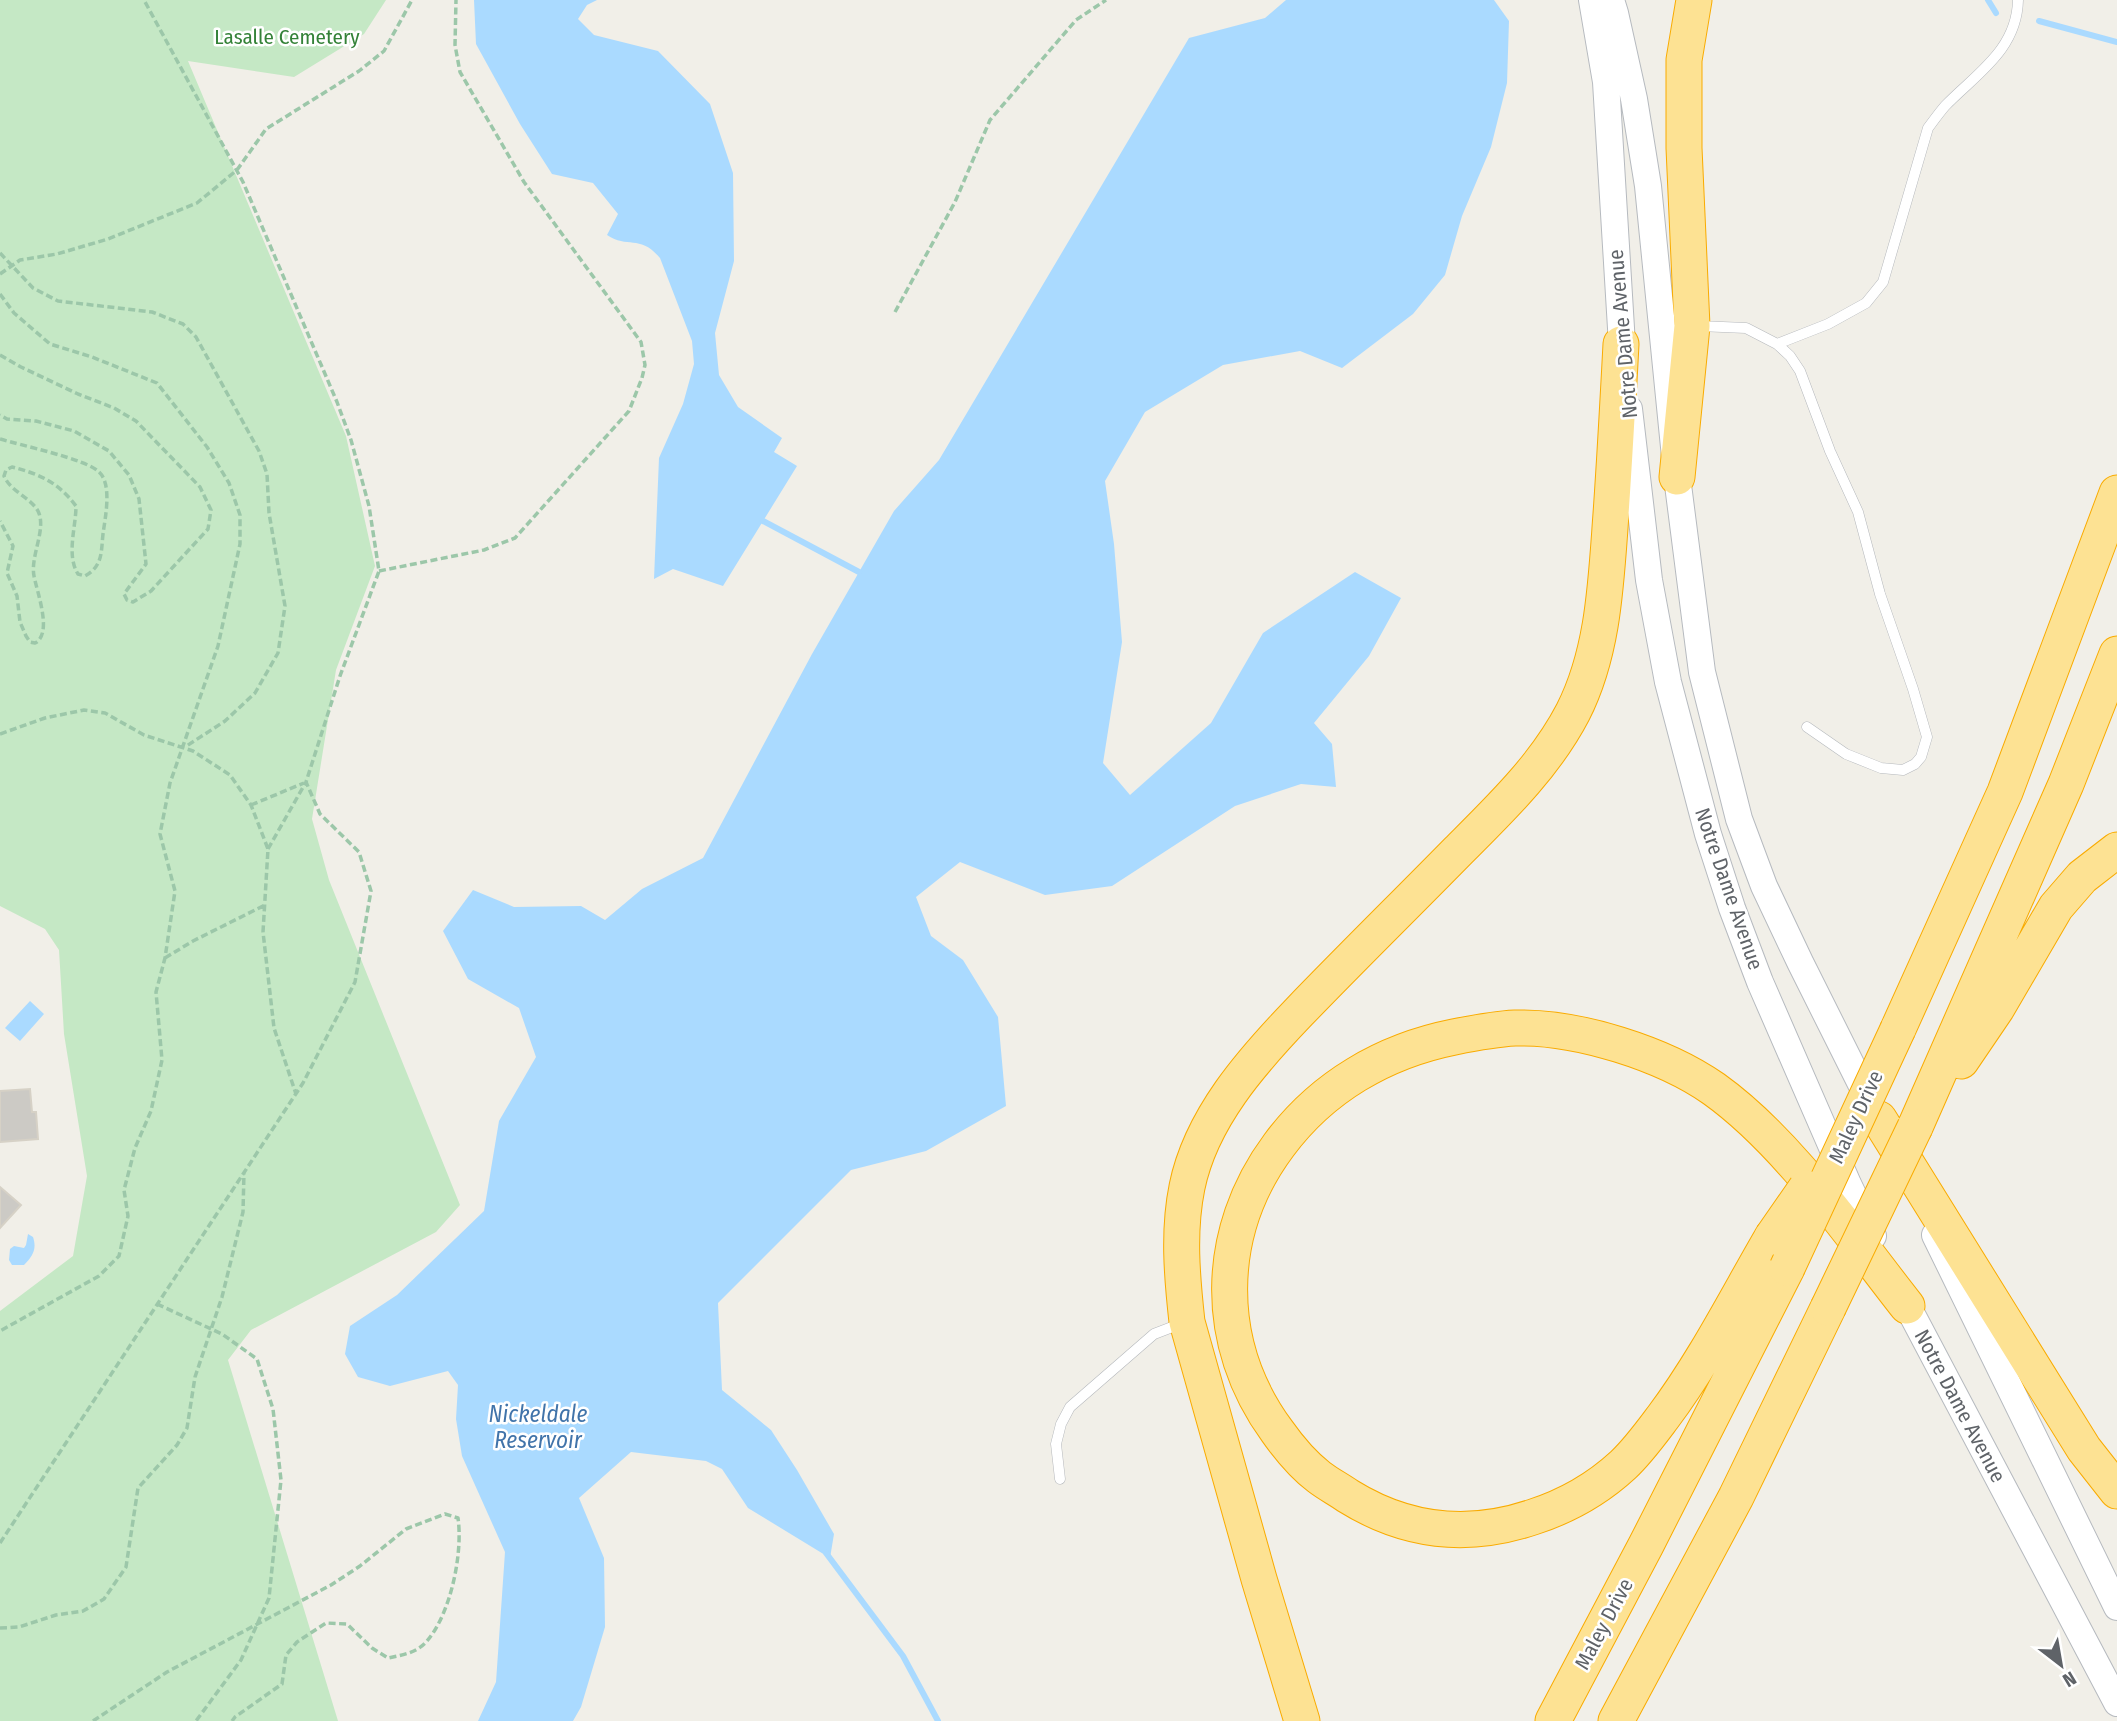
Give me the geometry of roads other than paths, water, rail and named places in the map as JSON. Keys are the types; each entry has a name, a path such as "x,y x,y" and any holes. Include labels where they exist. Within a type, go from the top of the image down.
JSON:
{"highway":[{"path":"1676,478 1692,326 1684,148 1684,60 1694,0"},
{"path":"1301,1721 1187,1322 1181,1240 1187,1186 1202,1141 1248,1069 1280,1032 1511,798 1545,756 1573,712 1590,670 1603,610 1621,344"},
{"name":"Maley Drive","path":"1553,1721 1867,1119 1898,1029 2005,792 2117,493"},
{"path":"1616,1721 1736,1497 1915,1127 2066,784 2117,654"},
{"path":"1915,1127 1997,1008 2056,907 2082,877 2117,850"},
{"path":"1907,1306 1825,1202 1780,1150 1740,1110 1712,1087 1679,1069 1598,1038 1557,1030 1516,1028 1433,1041 1399,1053 1357,1072 1320,1099 1292,1127 1258,1178 1237,1233 1229,1285 1230,1315 1236,1350 1252,1391 1270,1422 1293,1452 1319,1477 1366,1507 1405,1524 1469,1531 1500,1526 1560,1508 1593,1490 1625,1463 1678,1397 1772,1237 1867,1119 2084,1449 2117,1490"}],"main road":[{"name":"Notre Dame Avenue","path":"1592,0 1606,82 1621,344 1649,580 1668,682 1708,834 1760,982 1848,1184 1907,1306 2117,1703"},
{"name":"Notre Dame Avenue","path":"1611,0 1634,99 1648,186 1676,478 1702,672 1739,819 1764,886 1800,962 1867,1119 2117,1607"}],"lane":[{"path":"1777,344 1828,324 1866,303 1883,282 1928,128 1945,107 1988,67 2006,43 2014,23 2018,0"},
{"path":"1692,326 1746,328 1777,344 1790,356 1800,371 1830,451 1858,512 1880,594 1927,737 1921,757 1915,764 1903,770 1881,768 1846,754 1807,727"},
{"path":"1060,1479 1056,1444 1061,1424 1070,1408 1154,1334 1187,1322"}],"water":[{"path":"474,0 597,0 587,5 578,19 594,35 658,51 710,104 733,173 734,261 715,333 719,375 738,407 782,438 774,452 797,466 723,586 673,569 654,579 659,458 683,404 694,364 692,341 660,258 646,246 607,235 618,214 593,183 552,174 520,124 476,44"},
{"name":"Nickeldale Reservoir","path":"1286,0 1494,0 1509,21 1507,83 1491,147 1462,216 1445,275 1413,314 1342,368 1300,351 1223,365 1145,412 1105,481 1114,544 1122,642 1103,763 1130,795 1211,723 1263,633 1355,572 1401,598 1369,656 1314,723 1332,744 1336,787 1301,784 1235,806 1112,886 1045,895 960,862 916,897 931,936 963,960 998,1017 1006,1106 926,1151 851,1170 718,1303 722,1390 771,1430 797,1470 834,1534 830,1558 748,1508 722,1469 706,1461 631,1452 579,1498 604,1558 605,1627 581,1707 573,1721 478,1721 496,1682 505,1552 462,1456 456,1419 458,1385 448,1371 390,1386 358,1377 345,1354 350,1326 397,1295 484,1211 499,1121 536,1057 519,1008 468,979 443,931 473,890 514,907 581,906 605,920 642,889 703,858 812,654 894,511 939,460 1189,38 1265,18"},
{"path":"30,1001 44,1014 20,1041 5,1028"},
{"path":"28,1234 34,1241 32,1255 24,1265 12,1265 9,1260 10,1249 14,1246 24,1248"}],"waterway":[{"path":"1988,0 1996,13"},
{"path":"2039,21 2117,42"},
{"path":"763,521 859,572"},
{"path":"826,1553 903,1656 938,1721"}],"park label":[{"name":"Lasalle Cemetery","path":"287,37"}]}
